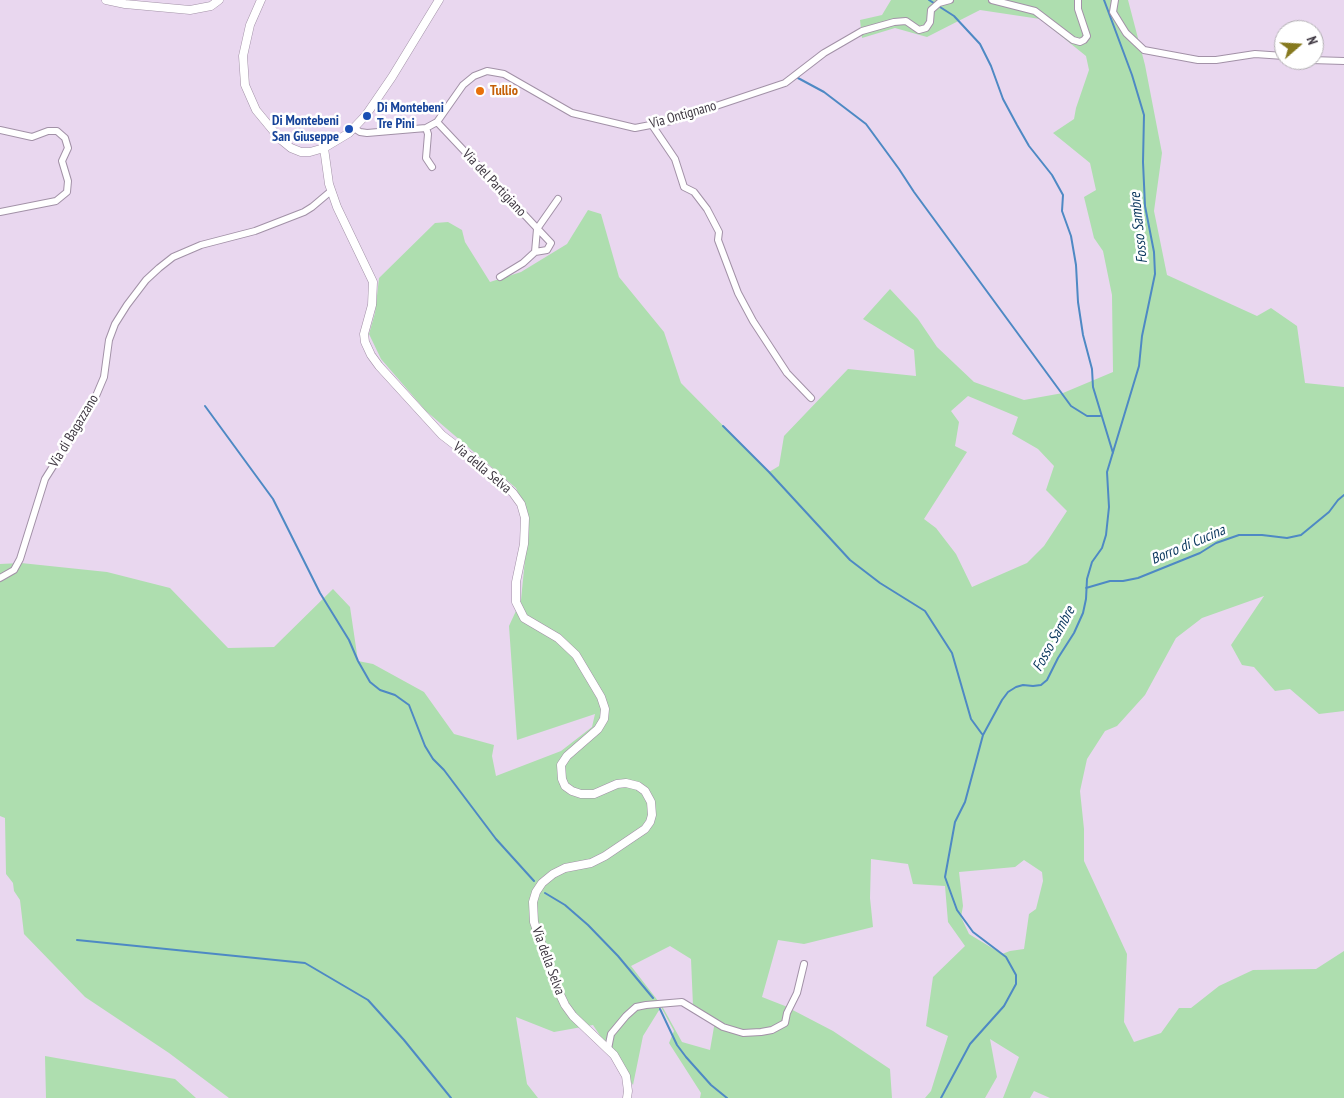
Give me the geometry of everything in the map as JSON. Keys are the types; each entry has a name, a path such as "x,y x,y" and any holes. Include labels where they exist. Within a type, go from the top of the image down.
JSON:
{"street":[{"path":"106,0 125,4 190,10 211,6 219,0"},
{"path":"261,0 250,25 243,56 245,85 256,110 280,139 291,148 301,152 310,152 324,148 354,128 384,88 439,0"},
{"name":"Via Ontignano","path":"354,128 360,132 367,133 426,128 437,122 463,85 474,76 487,71 504,74 572,113 634,128 671,121 785,83 824,53 862,31 894,22 906,21 919,30 926,28 930,22 931,10 939,2 950,0"},
{"path":"992,0 1035,11 1073,40 1080,42 1087,36 1078,9 1078,0"},
{"path":"1115,0 1113,12 1126,33 1144,50 1198,60 1216,60 1255,54 1274,55"},
{"path":"1324,60 1344,60"},
{"name":"Via del Partigiano","path":"437,122 551,243 547,250 535,252"},
{"path":"652,125 675,159 684,187 694,192 715,224 719,232 718,240 738,293 753,321 787,373 811,398"},
{"path":"426,128 428,134 426,158 432,167"},
{"path":"0,130 32,137 48,131 57,131 65,138 68,148 62,161 68,181 67,192 56,201 0,212"},
{"name":"Via della Selva","path":"324,148 331,191 373,282 372,305 364,334 365,342 371,355 442,435 498,478 521,504 525,518 525,527 524,544 516,582 516,602 524,618 558,638 576,656 601,697 605,709 604,719 598,729 567,756 561,765 562,779 565,786 581,794 594,794 617,784 626,783 638,786 644,791 651,802 650,822 645,829 605,856 591,863 565,868 552,874 542,883 536,892 533,902 534,922 556,986 565,1005 573,1016 608,1049 626,1076 627,1098"},
{"name":"Via di Bagazzano","path":"0,578 14,570 20,559 45,479 93,403 104,377 109,340 115,324 126,305 146,280 173,257 201,245 255,231 304,212 331,191"},
{"path":"500,277 523,263 535,252 537,229 558,199"},
{"path":"608,1049 612,1034 626,1016 636,1007 646,1005 682,1002 723,1027 743,1033 772,1030 785,1023 797,993 804,964"}],"green space":[{"path":"891,0 1128,0 1145,65 1162,153 1154,211 1167,275 1257,316 1271,308 1297,326 1305,383 1344,387 1344,711 1319,714 1290,689 1275,691 1254,667 1242,665 1231,645 1264,596 1202,618 1176,638 1145,695 1117,726 1105,731 1087,759 1080,791 1084,829 1084,861 1127,954 1124,1022 1134,1042 1161,1033 1179,1008 1191,1008 1219,986 1253,970 1316,969 1344,951 1344,1098 1050,1098 1034,1091 1030,1098 1003,1098 1019,1057 990,1039 997,1077 985,1098 925,1098 931,1091 948,1036 926,1026 933,977 965,946 948,922 945,886 913,884 908,864 871,859 870,898 873,927 804,944 778,940 762,997 785,1006 833,1031 890,1069 892,1098 700,1098 701,1093 669,1043 674,1031 661,1007 643,1036 633,1085 593,1025 554,1032 516,1017 527,1084 538,1098 229,1098 169,1053 85,997 24,934 20,900 14,891 13,883 6,874 5,818 0,816 0,564 21,563 107,572 170,588 228,648 274,647 333,589 350,607 358,661 373,664 424,692 454,734 494,745 492,756 496,776 561,751 592,727 595,714 517,740 509,626 521,600 529,519 516,488 426,411 381,359 369,334 375,313 379,278 435,223 448,222 462,230 465,242 490,282 521,272 567,244 588,210 601,214 619,277 664,332 681,383 769,472 779,466 784,436 848,369 916,376 914,350 863,319 890,289 918,319 937,347 974,382 1024,400 1063,393 1113,372 1112,295 1103,251 1094,238 1084,197 1096,190 1090,163 1053,133 1074,119 1089,70 1086,56 1040,19 980,10 927,37 895,28 862,38 860,20 882,15","holes":["968,396 1018,417 1012,434 1038,449 1054,466 1046,490 1067,511 1044,546 1027,563 972,587 956,554 936,528 924,519 967,452 955,446 959,422 951,411","1024,860 1042,872 1043,881 1036,909 1029,914 1024,949 1002,954 969,934 961,917 963,906 959,872 1015,867","670,946 691,959 693,1006 715,1021 710,1050 682,1042 662,1006 631,966"]},
{"path":"45,1056 175,1079 196,1098 46,1098"}],"waterway":[{"path":"929,0 954,16 980,44 991,66 1003,99 1017,125 1029,146 1052,175 1063,195 1062,211 1071,236 1076,265 1078,302 1083,335 1092,369 1093,387 1113,453"},
{"name":"Borro di Cucina","path":"941,1098 970,1044 1004,1006 1016,984 1016,975 1006,957 973,932 957,910 945,877 955,822 965,802 983,735 1002,700 1008,692 1016,687 1041,685 1047,680 1074,633 1083,613 1087,579 1092,562 1102,548 1106,535 1109,507 1107,472 1139,366 1142,336 1155,274 1154,252 1145,206 1143,162 1144,115 1132,75 1104,0"},
{"path":"798,78 824,92 866,124 1071,406 1087,416 1100,416"},
{"path":"205,406 273,499 320,593 349,640 370,682 380,690 395,695 409,705 425,746 433,759 444,770 496,839 534,881"},
{"path":"723,426 769,472 850,560 880,583 925,611 952,653 971,719 982,734"},
{"name":"Borro di Cucina","path":"1086,588 1110,581 1138,578 1200,553 1216,543 1239,535 1287,538 1301,535 1329,512 1344,495"},
{"path":"545,893 565,905 588,925 618,956 653,998"},
{"path":"77,940 305,963 368,1000 404,1040 451,1098"},
{"path":"660,1009 677,1045 686,1057 711,1085 727,1098"}],"place":[{"name":"Tullio","path":"480,91"},
{"name":"Di Montebeni Tre Pini","path":"367,116"},
{"name":"Di Montebeni San Giuseppe","path":"349,129"}],"water label":[{"name":"Fosso Sambre","path":"1139,228"},
{"name":"Fosso Sambre","path":"1054,639"}]}
